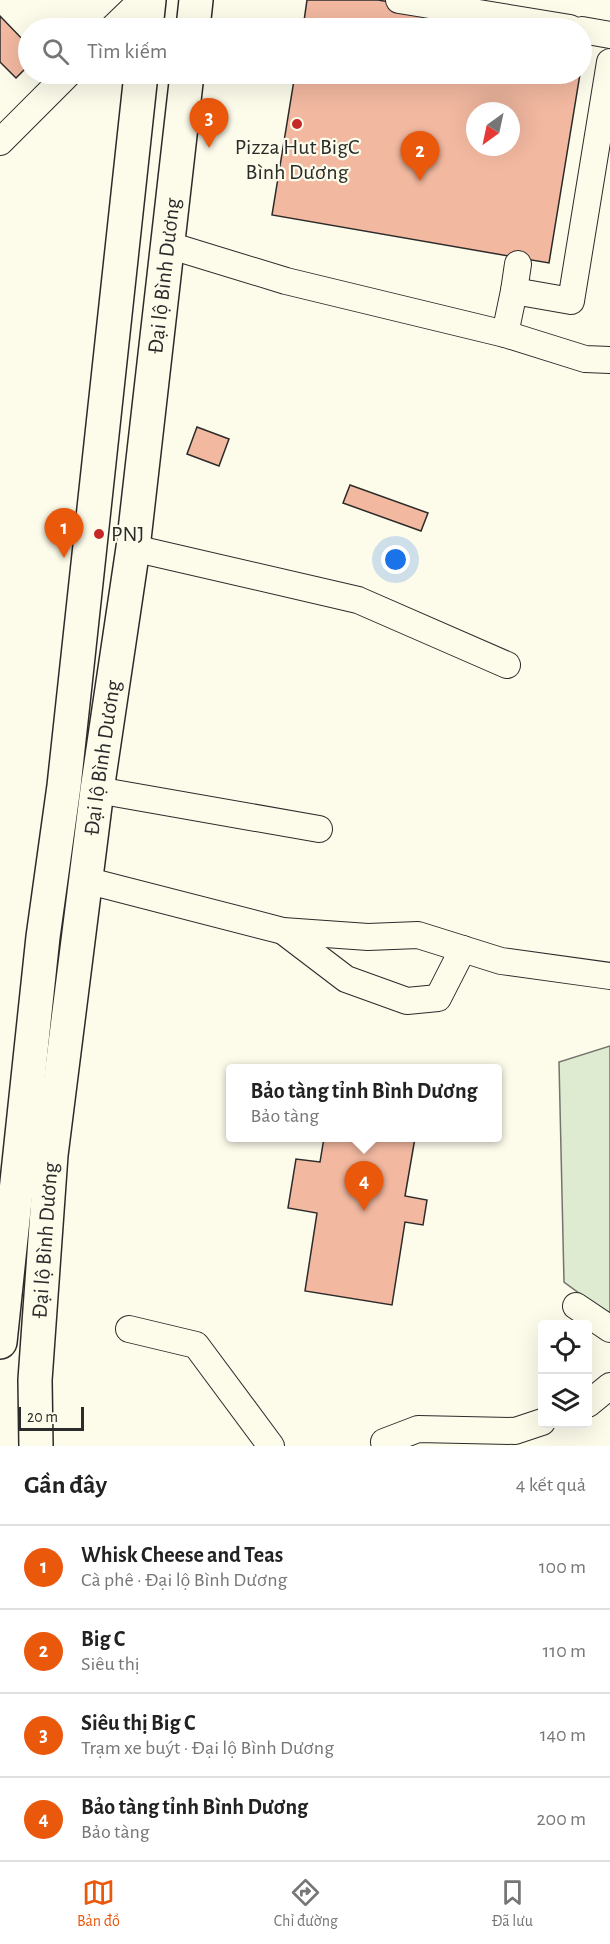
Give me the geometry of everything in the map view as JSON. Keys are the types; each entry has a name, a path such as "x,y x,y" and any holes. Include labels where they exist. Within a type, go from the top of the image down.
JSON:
{"highway":[{"path":"147,18 149,0"},
{"path":"193,18 196,0"},
{"name":"Đại lộ Bình Dương","path":"0,1335 10,1155 65,774 140,84"},
{"name":"Đại lộ Bình Dương","path":"36,1446 35,1380 51,1155 97,790 133,548 165,244 186,84"}],"street":[{"path":"123,18 142,0"},
{"path":"399,0 509,18"},
{"path":"592,32 610,35"},
{"path":"514,291 571,301 610,62"},
{"path":"0,142 58,84"},
{"path":"165,244 286,281 505,334 585,359 610,360"},
{"path":"505,334 518,264"},
{"path":"133,548 358,600 507,665"},
{"path":"97,790 319,829"},
{"path":"85,880 283,931 368,937 418,935 501,961 610,976"},
{"path":"283,931 346,978 407,1001 438,998 464,949"},
{"path":"576,1306 610,1329"},
{"path":"129,1329 196,1345 271,1446"},
{"path":"592,1401 610,1386"},
{"path":"385,1446 384,1442 418,1429 515,1431 538,1424"}],"green space":[{"path":"610,1046 610,1316 564,1282 559,1062"}],"building":[{"path":"307,0 378,0 485,18 304,18"},
{"path":"0,16 18,35 18,76 16,78 0,62"},
{"path":"293,84 578,84 549,263 272,215"},
{"path":"197,427 229,439 219,466 187,454"},
{"path":"350,485 428,513 421,531 343,503"},
{"path":"323,1142 414,1142 405,1196 427,1200 423,1225 405,1222 392,1305 305,1291 317,1213 288,1208 296,1159 320,1162"}],"place":[{"name":"Pizza Hut BigC Bình Dương","path":"297,124"},
{"name":"Siêu thị Big C","path":"209,148"},
{"name":"Big C","path":"420,181"},
{"name":"PNJ","path":"99,534"},
{"name":"Whisk Cheese and Teas","path":"64,558"},
{"name":"Bảo tàng tỉnh Bình Dương","path":"364,1211"}]}
